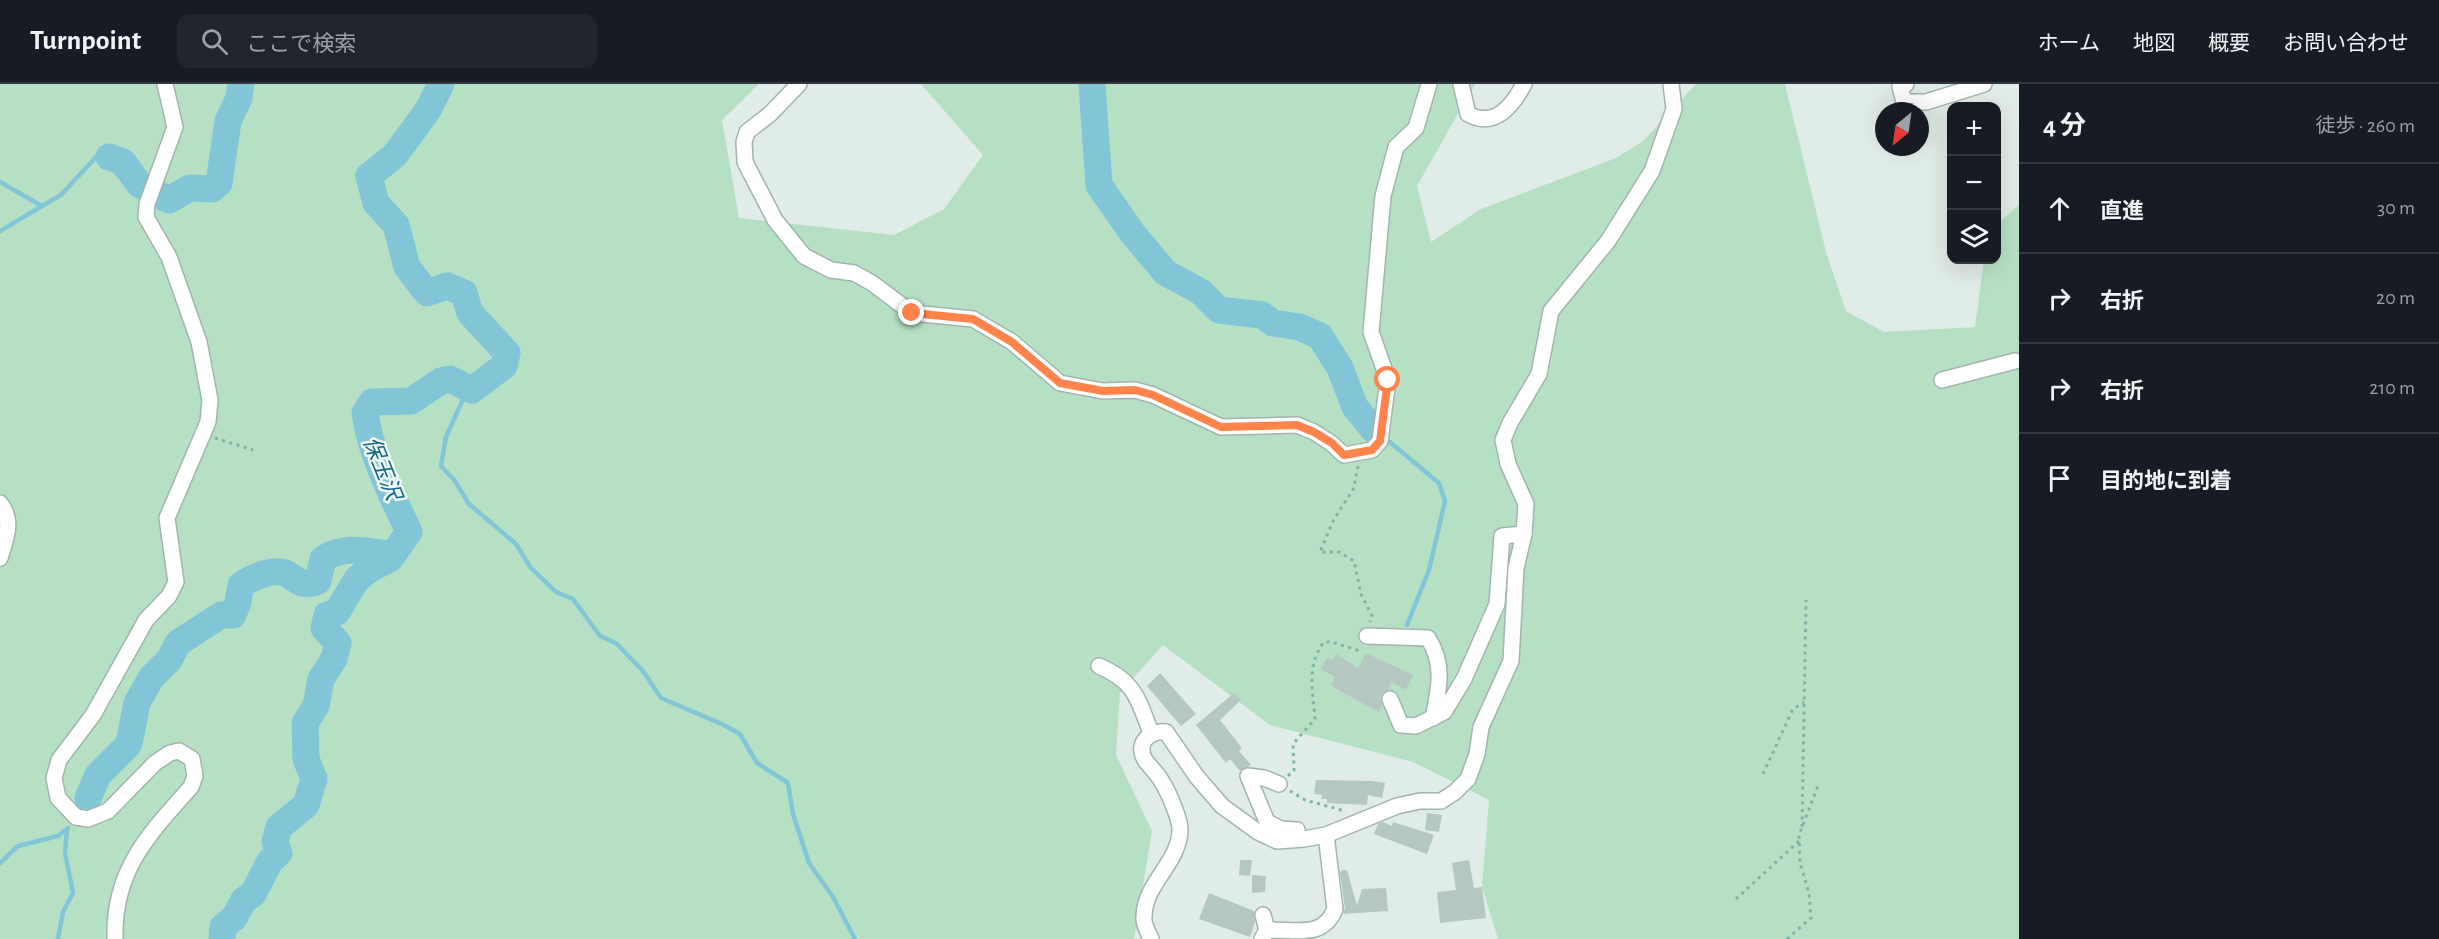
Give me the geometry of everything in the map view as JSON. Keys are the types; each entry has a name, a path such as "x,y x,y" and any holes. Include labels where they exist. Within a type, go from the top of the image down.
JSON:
{"street":[{"path":"115,939 115,921 121,886 137,850 191,787 195,776 194,765 187,754 179,751 170,753 155,763 108,812 88,819 76,817 58,798 54,778 59,760 93,715 146,620 169,596 176,582 167,518 208,422 210,400 199,342 169,257 146,217 147,204 175,127 165,84"},
{"path":"799,84 770,114 747,132 744,142 745,162 765,201 784,234 804,256 831,270 854,273 872,283 912,313 973,319 1012,342 1060,383 1103,391 1135,390 1153,395 1221,427 1297,425 1332,443 1344,455 1372,450 1380,441 1388,380 1371,332 1383,196 1396,147 1416,128 1429,84"},
{"path":"1461,84 1468,114 1485,119 1496,117 1510,108 1524,84"},
{"path":"1151,939 1143,919 1147,895 1172,858 1180,828 1163,783 1144,758 1143,744 1147,735 1155,730 1166,732 1197,777 1222,806 1258,832 1277,841 1326,835 1370,816 1408,804 1441,801 1455,792 1468,778 1477,754 1482,727 1511,661 1516,568 1524,534 1526,504 1508,464 1503,440 1510,423 1539,374 1551,311 1608,241 1652,171 1674,109 1671,84"},
{"path":"1906,84 1900,87 1904,102 1926,102 1984,84"},
{"path":"1942,380 2016,361"},
{"path":"0,503 7,512 7,535 0,558"},
{"path":"1390,699 1401,725 1416,726 1444,712 1464,679 1497,604 1502,536 1524,534"},
{"path":"1366,636 1428,638 1436,650 1440,669 1440,685 1433,718"},
{"path":"1099,666 1110,670 1135,690 1151,733"},
{"path":"1279,784 1264,778 1248,776 1266,822 1281,830 1297,830 1298,840"},
{"path":"1264,928 1288,930 1301,935 1317,933 1326,927 1335,909 1326,835"}],"path":[{"path":"203,434 253,450"},
{"path":"1356,454 1359,461 1354,488 1333,521 1320,552 1339,552 1354,561 1361,594 1372,616 1366,636 1357,650 1332,642 1324,642 1318,650 1313,661 1315,719 1293,744 1294,770 1287,777 1280,778 1279,784 1305,800 1370,816"},
{"path":"1802,827 1806,600"},
{"path":"1763,774 1793,709 1804,702"},
{"path":"1787,939 1811,918 1809,893 1800,863 1799,841 1818,786"},
{"path":"1736,899 1799,841"}],"green space":[{"path":"0,84 759,84 722,120 739,218 894,235 944,209 983,155 921,84 1475,84 1417,186 1431,242 1481,209 1616,158 1643,141 1696,84 1785,84 1826,252 1846,311 1884,332 1975,327 1983,264 2001,264 2001,221 2019,205 2019,939 1498,939 1482,887 1489,800 1413,762 1270,725 1163,645 1120,693 1116,755 1152,831 1134,939 0,939"}],"building":[{"path":"1366,653 1413,675 1406,690 1391,682 1388,690 1380,697 1382,705 1379,712 1331,686 1335,677 1321,669 1327,658 1332,660 1336,654 1358,668"},
{"path":"1160,673 1196,714 1181,726 1147,686"},
{"path":"1234,693 1241,700 1220,720 1242,748 1239,751 1251,765 1240,771 1230,759 1226,763 1196,725"},
{"path":"1316,780 1385,783 1382,798 1368,795 1367,805 1327,803 1327,799 1321,799 1322,795 1314,794"},
{"path":"1427,813 1442,815 1439,832 1425,830"},
{"path":"1383,822 1392,826 1393,822 1434,835 1427,854 1374,834 1378,824"},
{"path":"1240,860 1252,860 1250,876 1239,875"},
{"path":"1469,860 1474,888 1482,887 1486,918 1440,923 1437,892 1456,890 1452,863"},
{"path":"1347,870 1357,906 1362,889 1386,888 1388,911 1343,914 1345,908 1340,872"},
{"path":"1252,875 1266,876 1265,892 1252,893"},
{"path":"1209,893 1254,911 1255,922 1250,937 1199,919"}],"waterway":[{"path":"109,157 123,162 139,184 169,200 190,188 212,189 219,183 228,121 239,98 241,84"},
{"name":"保玉沢","path":"222,939 223,927 234,918 244,900 253,894 270,861 279,853 275,842 279,827 306,805 314,779 306,759 305,723 316,706 321,679 334,659 338,643 324,628 327,615 337,612 357,579 370,569 390,559 409,532 377,459 365,413 372,402 411,401 441,381 450,379 472,390 504,366 507,353 470,313 464,293 447,286 427,293 407,267 396,225 376,203 369,176 395,155 428,110 441,84"},
{"path":"1092,84 1099,185 1133,234 1166,273 1201,292 1219,310 1262,315 1273,323 1299,327 1320,336 1340,368 1355,407 1373,429"},
{"path":"0,182 42,206 61,195 97,156 109,157"},
{"path":"0,231 42,206"},
{"path":"468,388 446,437 441,466 455,481 469,504 516,544 530,567 556,592 573,599 600,636 616,643 643,671 661,698 740,734 757,763 788,783 793,814 809,863 833,897 855,939"},
{"path":"1385,438 1439,483 1445,501 1429,570 1407,625"},
{"path":"88,798 98,775 129,744 137,703 151,678 169,660 178,643 221,615 233,615 241,585 257,577 276,572 282,572 304,583 312,583 318,581 323,559 331,554 348,550 393,555"},
{"path":"83,806 88,798"},
{"path":"0,863 18,846 58,836 68,828"},
{"path":"58,939 63,912 73,893 65,853 67,829"}],"route":[{"path":"912,313 973,319 1012,342 1060,383 1103,391 1135,390 1153,395 1221,427 1261,424 1297,425 1332,443 1344,455 1372,450 1380,441 1388,380"}]}
